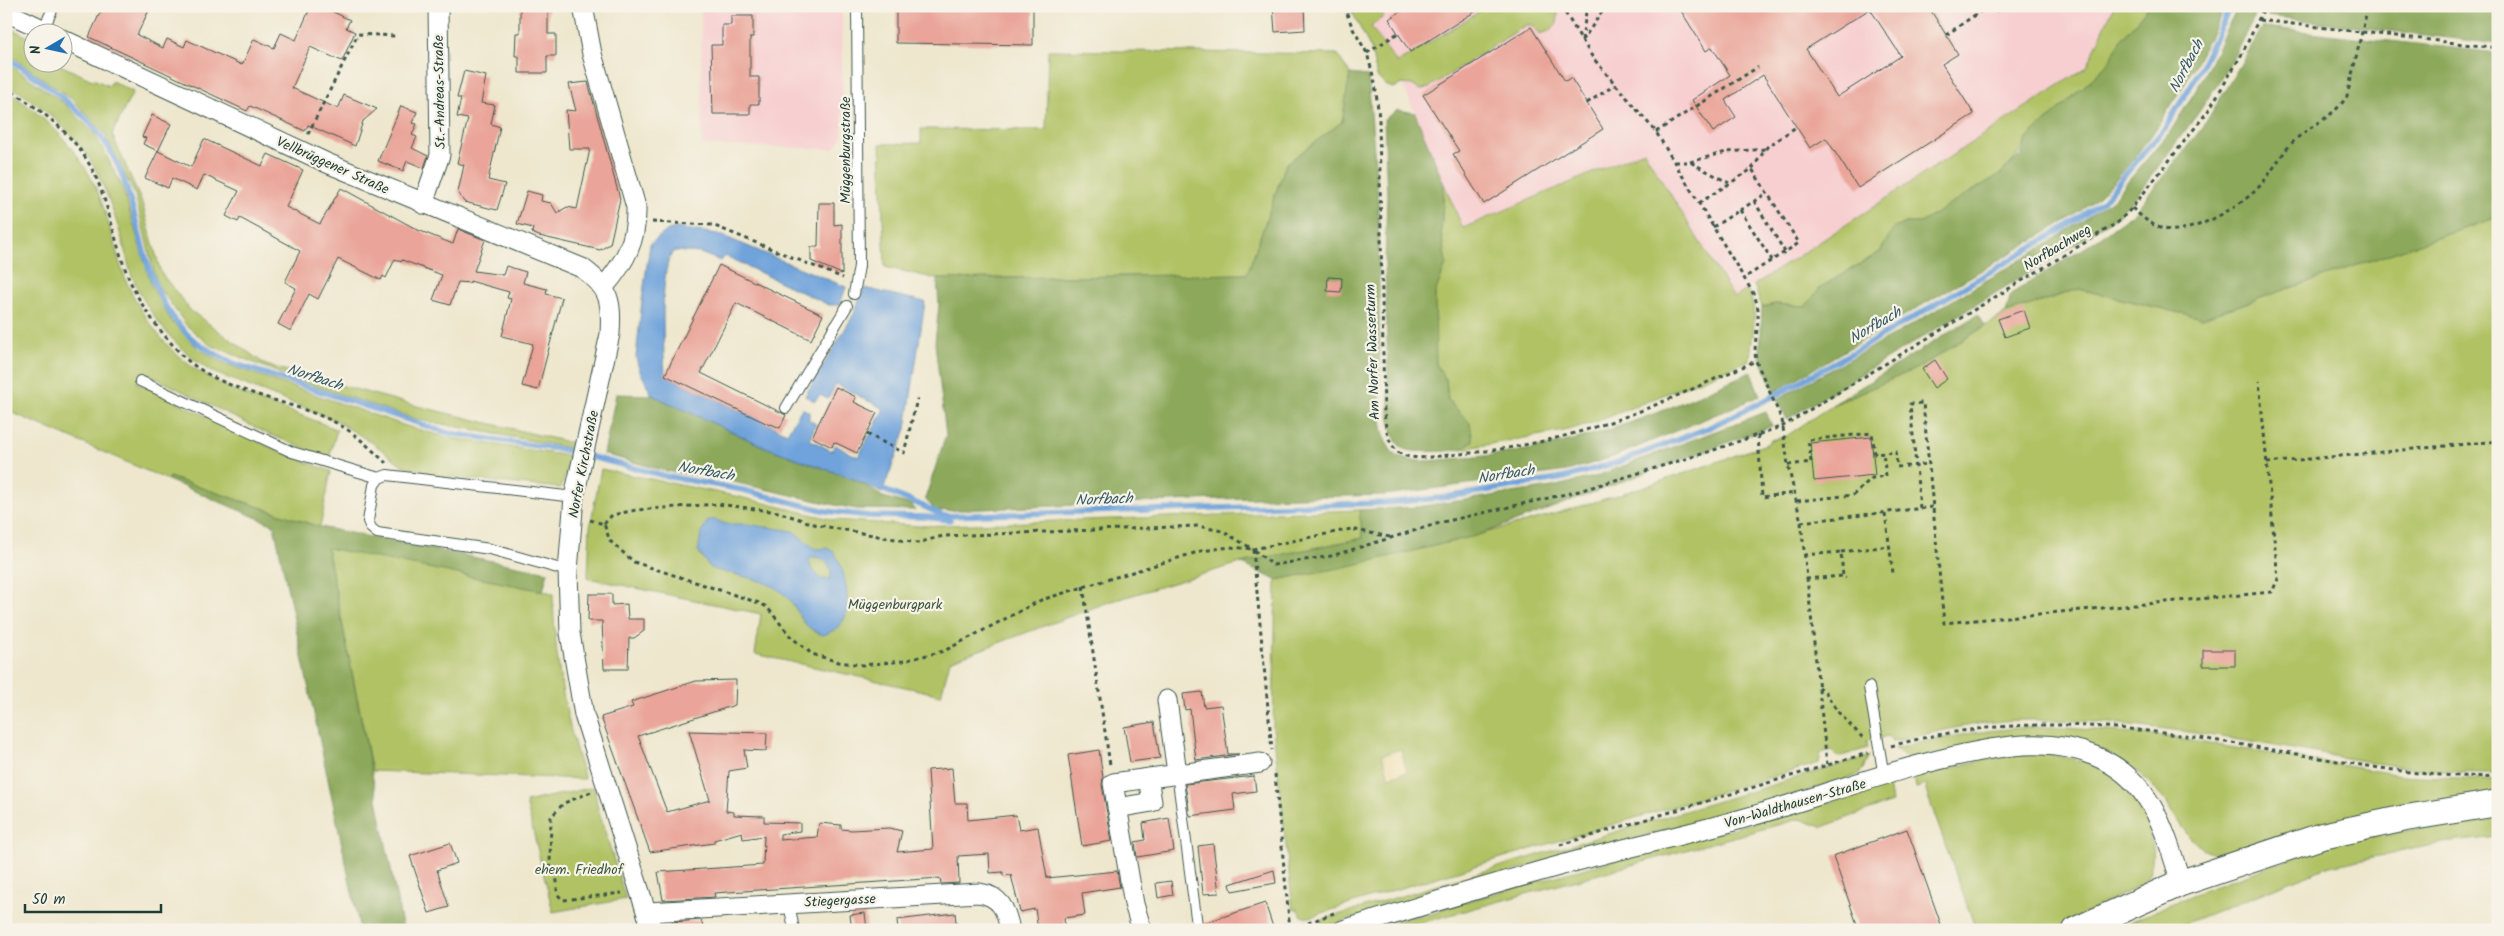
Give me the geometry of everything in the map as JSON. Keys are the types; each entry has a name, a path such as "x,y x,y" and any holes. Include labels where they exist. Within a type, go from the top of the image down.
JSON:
{"main road":[{"path":"2076,930 2181,883 2322,836 2406,818 2498,803"}],"street":[{"name":"St.-Andreas-Straße","path":"423,204 440,155 438,6"},
{"path":"583,6 592,54 633,193 636,221 631,247 626,258 604,287"},
{"path":"6,12 27,22"},
{"name":"Vellbrüggener Straße","path":"72,44 300,151 423,204 582,268 604,287"},
{"name":"Norfer Kirchstraße","path":"604,287 610,311 610,334 574,497 568,571 570,633 584,715 650,921"},
{"path":"1167,700 1177,773"},
{"name":"Von-Waldthausen-Straße","path":"1343,930 1521,876 1682,836 1945,760 2010,746 2053,745 2095,756 2128,776 2148,797 2166,833 2181,883"},
{"path":"1142,930 1134,904 1113,783 1177,773 1269,763"},
{"path":"1117,808 1152,802 1148,778"},
{"name":"Stiegergasse","path":"650,921 789,903 978,893 994,897 1000,903 1008,917 1010,930"}],"lane":[{"path":"49,22 54,6"},
{"name":"Müggenburgstraße","path":"856,289 857,6"},
{"path":"786,408 847,306"},
{"path":"140,381 292,452 379,478"},
{"path":"568,571 490,549 377,532 371,528 368,521 374,485 379,478 387,475 574,497"},
{"path":"1869,687 1884,777"},
{"path":"1177,773 1196,925"},
{"path":"789,903 794,930"}],"path":[{"name":"Am Norfer Wasserturm","path":"1344,6 1353,29 1368,53 1375,83 1379,118 1384,413 1386,432 1392,446 1401,455 1419,457 1474,454 1566,436 1639,412 1756,361"},
{"path":"1561,6 1582,41 1615,85 1656,132 1755,299 1758,310 1754,352 1756,361 1782,420 1788,465 1801,522 1827,764"},
{"path":"1582,41 1587,6"},
{"path":"1582,41 1606,6"},
{"path":"1946,35 1989,6 1994,12 2004,6"},
{"name":"Norfbachweg","path":"1253,549 1273,565 1331,556 1443,522 1580,491 1783,426 2110,228 2132,208 2208,111 2265,6"},
{"path":"2132,208 2158,227 2178,230 2203,223 2242,201 2255,191 2292,144 2333,113 2343,102 2368,6"},
{"path":"2258,20 2498,48"},
{"path":"1368,53 1398,33"},
{"path":"300,151 358,34 396,36"},
{"path":"1656,132 1758,67"},
{"path":"1586,103 1615,85"},
{"path":"6,87 45,113 68,134 84,155 110,216 130,280 150,319 181,354 214,378 328,418 354,434 402,476"},
{"path":"1698,203 1752,169 1766,149 1796,127"},
{"path":"1675,162 1690,162 1726,152 1766,149"},
{"path":"1690,162 1730,183"},
{"path":"1744,278 1799,243 1752,169"},
{"path":"1713,227 1767,192"},
{"path":"1754,201 1786,252"},
{"path":"1740,210 1772,260"},
{"path":"636,221 712,225 856,289"},
{"path":"1920,508 1910,404 1923,403 1944,623 2272,592 2278,579 2259,381"},
{"path":"867,434 904,453 916,399"},
{"path":"1788,465 1811,462 1808,440 1872,433 1875,454 1896,452 1897,467 1929,464"},
{"path":"1758,435 1762,497 1795,494"},
{"path":"2267,463 2498,441"},
{"path":"1797,501 1853,495 1872,478 1886,476 1883,453"},
{"path":"604,524 612,515 636,510 718,504 778,512 817,525 917,543 943,536 1198,526 1222,531 1253,549"},
{"path":"1801,522 1933,507"},
{"path":"1885,512 1893,573"},
{"path":"572,517 604,524"},
{"path":"604,524 610,541 634,562 759,603 767,607 802,647 812,654 848,664 889,663 944,651 1041,600 1201,551 1230,547 1253,549 1351,529 1392,538"},
{"path":"1804,555 1889,546"},
{"path":"1253,549 1269,763 1290,930 1340,911"},
{"path":"1806,579 1844,577 1841,552"},
{"path":"1083,586 1113,783"},
{"path":"1818,688 1826,693 1852,727 1880,749"},
{"path":"1559,845 1827,764 1924,737 1966,729 2057,723 2151,731 2414,773 2498,776"},
{"path":"606,788 573,799 556,810 550,822 549,848 550,868 557,881 557,894 559,898 563,900 607,895"}],"shaded area":[{"path":"701,6 842,6 842,135 834,149 702,145"},
{"path":"1365,6 2114,6 2087,67 1734,298 1644,151 1463,228 1401,80 1368,30"}],"green space":[{"path":"1349,6 1382,6 1384,16 1371,27 1397,63 1488,6 1554,6 1558,12 1557,24 1549,31 1540,34 1533,25 1526,25 1430,87 1420,90 1412,85 1402,84 1393,88 1385,85 1377,77 1371,49"},
{"path":"2114,6 2149,6 2122,39 2107,65 2027,139 2009,166 1981,188 1920,223 1905,223 1893,229 1880,252 1821,287 1806,306 1775,304 1762,307 1754,285 2087,67"},
{"path":"2149,6 2226,6 2170,108 2137,155 2118,177 2094,200 2067,220 1774,392 1760,356 1762,307 1775,304 1806,306 1821,287 1880,252 1893,229 1905,223 1920,223 2000,174 2021,155 2027,139 2107,65 2122,39"},
{"path":"2238,6 2260,6 2227,69 2199,112 2134,199 2118,215 2068,249 1787,419 1777,399 1894,335 2046,245 2113,199 2170,132 2199,85"},
{"path":"2272,6 2498,6 2498,44 2268,16"},
{"path":"6,26 22,34 22,64 6,52"},
{"path":"2263,27 2498,53 2498,217 2202,318 2079,289 2006,313 2011,294 2086,247 2132,215 2203,127"},
{"path":"1048,50 1337,54 1350,74 1342,122 1286,164 1247,274 937,279 885,267 880,144 921,143 921,129 1046,130"},
{"path":"6,62 65,104 95,134 122,186 152,287 172,322 199,349 226,364 409,427 450,438 570,456 560,488 436,476 402,465 374,444 335,420 210,371 174,341 146,304 132,276 113,211 98,174 85,152 66,129 31,100 6,83"},
{"path":"72,71 109,86 112,81 133,92 112,134 142,203 161,273 191,311 266,365 417,406 572,443 571,448 415,419 294,379 210,345 186,325 157,284 135,195 105,134 74,101 34,72"},
{"path":"1350,74 1368,76 1378,200 1380,413 1387,444 1399,457 1417,461 1431,461 1500,454 1548,446 1596,434 1643,418 1751,372 1760,396 1613,457 1567,471 1384,495 1218,499 936,511 925,499 946,435 935,343 939,305 937,279 1247,274 1286,164 1342,122"},
{"path":"6,90 33,110 57,132 87,171 100,197 123,273 133,294 151,325 174,352 191,366 231,389 337,430 329,458 266,433 144,372 137,383 257,441 331,471 320,527 169,477 168,480 6,410"},
{"path":"1398,110 1415,113 1444,184 1441,233 1446,264 1435,293 1436,365 1446,379 1448,400 1470,423 1473,441 1459,449 1424,451 1404,449 1397,442 1390,423 1385,266 1387,196 1384,119"},
{"path":"1644,151 1734,298 1747,290 1751,298 1754,315 1750,360 1596,422 1564,431 1462,449 1472,440 1454,405 1448,400 1446,379 1436,366 1434,353 1435,293 1446,264 1441,233 1444,184 1463,228"},
{"path":"2498,217 2498,773 2453,772 2409,768 2210,735 2135,725 2060,720 1989,722 1892,742 1888,736 1867,741 1868,748 1838,757 1832,750 1821,753 1819,763 1313,916 1305,917 1297,909 1293,910 1273,727 1276,580 1401,554 1526,522 1709,465 1769,443 1770,440 1785,437 1832,405 1920,367 2006,313 2079,289 2202,318"},
{"path":"1977,315 1985,326 1920,367 1832,405"},
{"path":"616,394 652,395 765,447 856,480 883,497 912,505 915,510 857,509 707,476 665,471 604,454"},
{"path":"1766,412 1772,426 1476,536 1345,567 1276,580 1240,563 1363,538 1359,510 1417,507 1552,487 1594,477"},
{"name":"Müggenburgpark","path":"601,469 740,497 835,520 919,526 1359,510 1363,538 1240,563 1106,603 950,661 941,695 755,654 761,614 588,578 590,527"},
{"path":"169,477 320,527 548,572 543,591 327,548 403,930 360,930 274,525 168,480"},
{"path":"327,547 553,593 558,664 562,688 566,710 585,779 372,771"},
{"path":"2052,727 2149,734 2401,775 2498,780 2498,794 2305,830 2226,854 2213,852 2201,847 2184,829 2153,786 2128,765 2099,749 1915,759 1907,758 1894,749 1972,733"},
{"path":"2021,754 2043,754 2086,762 2122,782 2135,797 2145,816 2152,846 2150,869 2141,885 2052,930 1976,930 1926,791 1927,785 1916,788 1914,777 1986,759"},
{"path":"1869,756 1863,769 1857,775 1773,802 1559,858 1323,927 1321,920"},
{"path":"1889,785 1892,802 1822,827 1799,819 1395,930 1385,930 1402,919 1438,912 1441,909 1497,893"},
{"name":"ehem. Friedhof","path":"594,787 598,809 626,899 553,912 526,802"},
{"path":"2498,816 2498,837 2442,843 2330,866 2169,930 2111,930 2197,893 2336,842"}],"sand":[{"path":"1401,749 1407,772 1389,777 1382,755"}],"water":[{"path":"677,228 718,234 846,287 840,305 829,305 725,256 721,261 700,253 674,251 669,260 664,290 665,375 787,433 802,408 809,412 809,420 816,424 809,439 832,451 835,445 858,457 884,409 836,384 828,399 820,395 815,401 805,396 854,314 864,288 925,302 906,429 882,493 856,480 765,447 652,395 639,369 636,357 650,244 668,230"},
{"path":"708,520 716,520 726,524 746,524 793,531 815,549 827,548 834,552 838,558 846,586 847,606 843,621 834,630 823,635 808,627 789,600 776,588 758,580 710,568 698,551 701,534","holes":["819,558 826,561 830,566 830,579 821,579 811,568 809,559"]}],"building":[{"path":"103,6 151,6 137,35 163,48 167,39 184,47 187,40 242,65 254,39 274,48 281,33 296,40 311,6 321,6 350,20 346,28 355,32 342,61 310,47 292,88 338,109 344,95 377,109 363,121 355,146 308,125 305,131 250,106 247,111 89,37"},
{"path":"520,6 548,6 548,34 556,34 556,56 547,56 547,73 519,73 519,56 515,56 516,33 520,33"},
{"path":"896,6 1033,6 1033,45 896,43"},
{"path":"1273,6 1304,6 1305,30 1275,32"},
{"path":"1408,6 1484,6 1410,52 1389,19"},
{"path":"1678,6 1928,6 1958,54 1942,64 1974,114 1858,188 1826,138 1810,148 1763,75 1725,100 1736,117 1713,132 1692,100 1730,75 1712,47 1706,51","holes":["1870,9 1901,56 1837,97 1806,49"]},
{"path":"731,16 753,16 753,37 750,37 750,77 759,77 759,104 750,104 750,114 713,114 711,45 722,45 722,25 731,25"},
{"path":"1531,27 1565,81 1571,78 1603,129 1484,204 1453,154 1459,151 1423,95"},
{"path":"464,71 486,76 481,103 495,105 491,124 500,127 488,180 505,184 497,210 464,202 458,192 464,165 457,163 468,119 457,117 461,98 457,98"},
{"path":"588,82 620,199 610,244 600,250 539,236 532,233 533,228 517,224 527,191 542,195 541,201 551,203 557,213 567,207 577,209 590,149 569,149 566,110 576,111 569,84"},
{"path":"401,106 417,112 412,123 417,124 412,135 417,137 412,148 428,156 424,168 407,161 403,171 378,161"},
{"path":"152,115 171,124 158,151 143,144 146,138 142,137"},
{"path":"204,139 262,166 268,154 303,170 286,207 320,224 341,188 418,230 453,244 458,229 485,240 474,271 503,275 506,266 526,272 523,283 547,289 546,294 562,298 538,390 522,386 533,344 502,336 511,299 507,298 509,292 470,281 470,283 458,282 450,305 433,300 442,275 402,260 401,262 395,259 386,278 383,276 381,280 338,259 318,299 309,294 291,331 278,324 296,288 285,282 300,251 240,218 238,222 226,216 239,191 204,175 197,190 172,178 168,188 145,178 158,151 191,167"},
{"path":"819,203 834,203 834,225 842,224 842,274 811,261 811,247 818,247"},
{"path":"719,265 823,315 811,340 736,303 701,373 786,415 780,428 665,375"},
{"path":"1328,277 1342,278 1341,292 1327,291"},
{"path":"2024,310 2030,328 2005,337 1998,319"},
{"path":"1935,360 1947,379 1934,388 1922,369"},
{"path":"836,387 856,397 854,402 877,413 857,453 834,442 832,447 812,437"},
{"path":"1871,437 1875,475 1814,481 1810,443"},
{"path":"589,594 612,594 612,605 627,604 628,619 644,619 644,631 634,638 629,638 628,669 604,669 602,621 588,621"},
{"path":"2203,650 2235,650 2235,666 2203,666"},
{"path":"736,680 735,705 638,736 667,812 710,800 689,731 767,733 766,751 744,750 747,768 729,771 726,811 734,812 734,815 764,816 764,822 800,823 800,831 780,834 780,840 817,837 819,823 841,825 841,829 889,828 902,831 897,852 933,849 928,770 952,768 955,803 967,803 968,820 1016,815 1019,830 1038,827 1047,878 1117,871 1120,887 1082,893 1085,915 1064,918 1065,930 1038,930 1035,909 1020,912 1011,875 1003,876 1003,872 990,873 989,854 958,856 959,883 941,884 940,878 714,893 715,897 663,900 658,872 763,865 764,836 743,839 742,832 714,840 714,843 650,852 601,717 633,707 631,702 696,681"},
{"path":"1202,692 1204,707 1221,705 1228,754 1239,754 1196,760 1190,709 1185,710 1183,694"},
{"path":"1154,722 1160,758 1130,762 1124,727"},
{"path":"1099,750 1103,778 1102,785 1112,841 1082,846 1068,755"},
{"path":"1254,776 1256,791 1233,794 1235,810 1190,816 1185,784"},
{"path":"1169,818 1174,851 1137,857 1135,842 1145,840 1143,823"},
{"path":"1907,829 1943,930 1859,930 1833,856"},
{"path":"450,843 457,863 437,870 449,907 429,913 410,856"},
{"path":"1213,844 1219,893 1203,894 1198,846"},
{"path":"1274,870 1276,883 1232,891 1230,884"},
{"path":"1171,881 1173,895 1158,898 1156,883"},
{"path":"1265,903 1274,930 1202,930 1204,923"},
{"path":"865,913 867,930 852,930 850,915"},
{"path":"955,913 957,930 898,930 897,920"},
{"path":"701,920 704,930 674,930 672,922"}],"waterway":[{"name":"Norfbach","path":"6,57 69,103 100,135 114,158 125,183 147,261 156,286 168,310 185,332 196,341 233,363 448,433 565,450 665,476 743,490 826,511 869,516 926,517 950,520 943,516 1386,503 1441,498 1564,478 1621,461 1708,428 1774,396 1868,344 2064,228 2103,201 2165,128 2193,82 2231,6"},
{"path":"877,487 946,518"}]}
